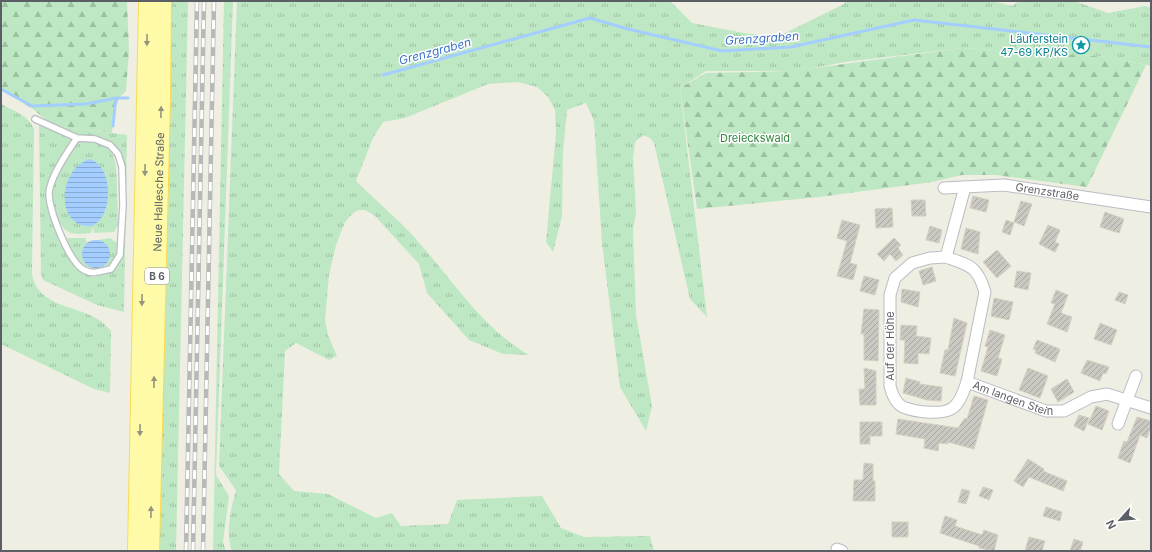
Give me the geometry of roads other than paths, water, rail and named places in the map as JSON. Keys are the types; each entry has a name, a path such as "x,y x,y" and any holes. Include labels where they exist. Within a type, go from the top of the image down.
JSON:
{"main road":[{"name":"Neue Hallesche Straße","path":"137,551 148,1"},
{"name":"Neue Hallesche Straße","path":"150,551 162,1"}],"street":[{"name":"Grenzstraße","path":"944,188 1004,185 1151,207"},
{"path":"946,257 965,187"},
{"name":"Auf der Höhe","path":"946,257 972,266 981,280 985,292 967,382 963,394 954,407 937,414 902,407 894,398 890,386 890,295 895,278 912,263 930,258 946,257"},
{"path":"1118,424 1136,376"},
{"name":"Am langen Stein","path":"967,382 1046,411 1064,412 1091,397 1107,394 1127,399 1151,408"}],"lane":[{"path":"35,119 77,138 95,139 110,145 118,154 122,167 123,205 120,255 111,269 94,273 84,270 76,264 51,210 49,191 57,170 77,138"}],"water":[{"path":"90,159 99,165 105,174 108,185 108,197 106,209 101,218 94,224 86,226 76,223 69,216 65,195 67,184 72,173 79,165"},
{"path":"96,240 106,244 110,254 106,264 96,268 86,264 82,254 86,244"}],"waterway":[{"name":"Grenzgraben","path":"383,75 590,18 628,29 722,51 791,47 914,20 1151,47"},
{"path":"1,89 32,106 86,104 117,98 128,98"},
{"path":"113,126 117,98"}],"railway":[{"path":"186,551 197,1"},
{"path":"193,551 204,1"},
{"path":"203,551 214,1"}],"place":[{"name":"Läuferstein 47-69 KP/KS","path":"1081,45"}],"park label":[{"name":"Dreieckswald","path":"755,138"}]}
